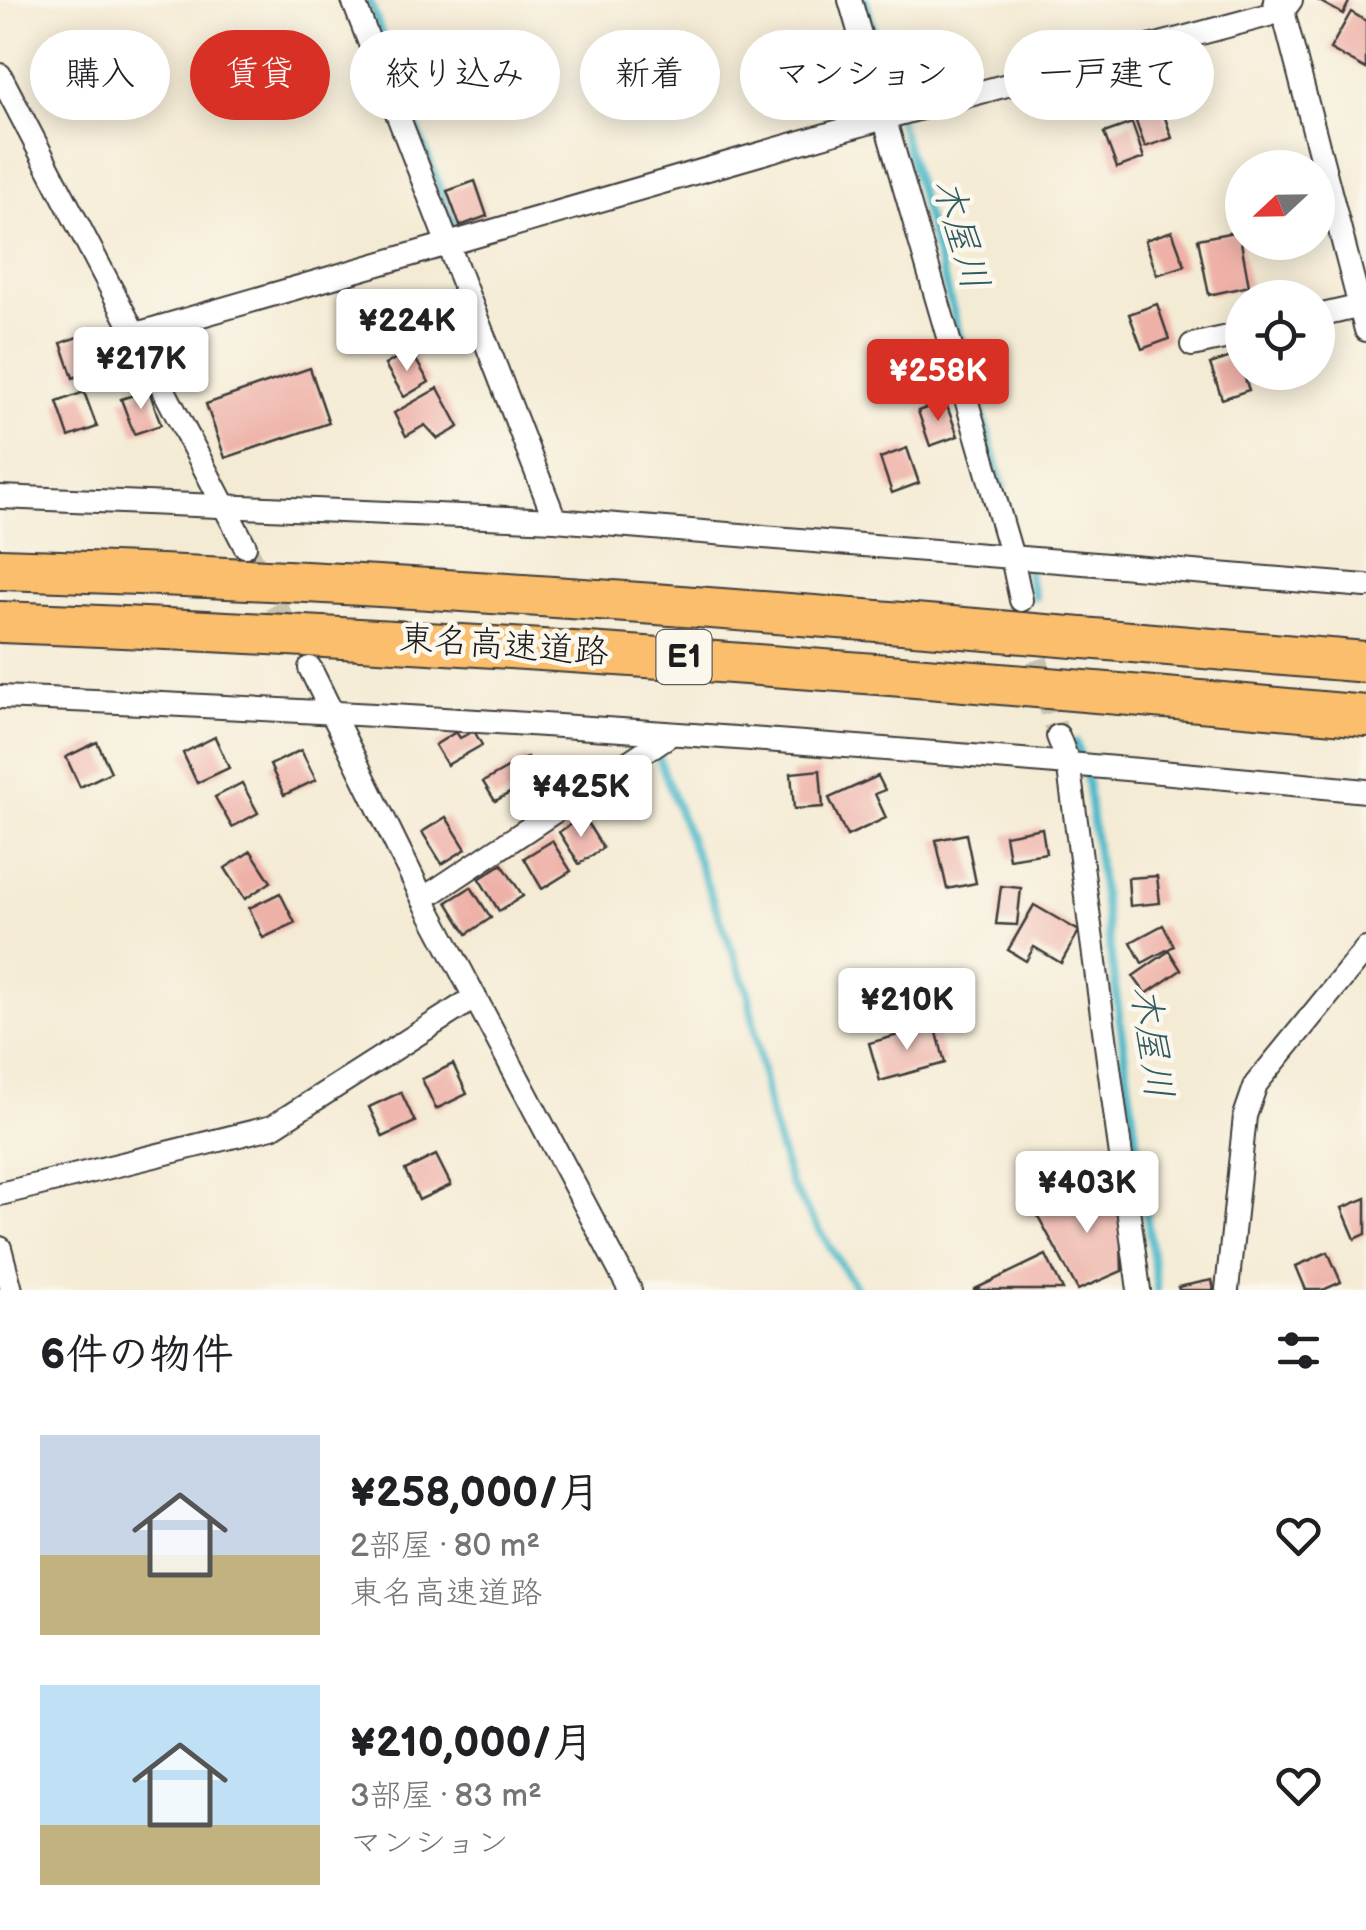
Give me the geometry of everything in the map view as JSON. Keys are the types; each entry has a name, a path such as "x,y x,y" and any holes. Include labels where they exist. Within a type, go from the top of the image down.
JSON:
{"highway":[{"name":"東名高速道路","path":"0,570 231,576 600,598 1366,662"},
{"name":"東名高速道路","path":"0,622 293,634 772,663 1366,716"}],"street":[{"path":"353,0 555,520"},
{"path":"850,0 861,30"},
{"path":"984,90 1283,4 1363,306 1366,330"},
{"path":"0,75 244,546"},
{"path":"136,334 878,120"},
{"path":"893,120 1014,557 1020,600"},
{"path":"1335,312 1363,306"},
{"path":"1192,346 1225,338"},
{"path":"0,497 555,520 1366,586"},
{"path":"310,668 474,998 630,1290"},
{"path":"0,697 330,710 1078,763 1366,791"},
{"path":"424,899 671,734"},
{"path":"1058,736 1078,763 1139,1290"},
{"path":"1227,1290 1245,1116 1256,1084 1366,949"},
{"path":"0,1194 272,1127 474,998"},
{"path":"0,1248 11,1290"}],"building":[{"path":"1317,0 1350,0 1343,14"},
{"path":"1351,12 1366,21 1366,69 1330,49"},
{"path":"1135,120 1166,120 1172,138 1145,147"},
{"path":"1132,123 1144,158 1117,168 1104,133"},
{"path":"475,181 487,216 460,226 447,191"},
{"path":"1172,231 1185,266 1157,275 1145,240"},
{"path":"1225,234 1225,260 1244,260 1248,280 1225,280 1225,291 1209,295 1198,239"},
{"path":"1157,304 1169,339 1142,349 1129,314"},
{"path":"88,333 101,368 73,378 61,343"},
{"path":"410,350 429,382 404,397 385,365"},
{"path":"1225,359 1225,390 1249,390 1222,399 1210,364"},
{"path":"310,368 329,423 225,458 206,404"},
{"path":"438,388 459,427 438,439 425,425 406,436 394,413"},
{"path":"149,390 161,425 134,434 121,399"},
{"path":"84,392 97,427 69,437 57,402"},
{"path":"945,401 958,436 930,446 918,411"},
{"path":"907,448 919,483 892,493 880,458"},
{"path":"474,731 482,745 447,765 435,745 456,732 460,738"},
{"path":"215,737 229,768 197,783 183,753"},
{"path":"97,742 111,772 80,787 66,757"},
{"path":"301,750 316,780 284,795 270,765"},
{"path":"527,757 537,778 495,801 483,782"},
{"path":"820,770 823,807 794,809 791,773"},
{"path":"878,776 885,790 875,794 886,818 847,836 829,798"},
{"path":"242,783 258,813 232,827 215,797"},
{"path":"583,816 603,848 579,864 559,832"},
{"path":"446,817 466,849 442,864 422,832"},
{"path":"1042,828 1046,853 1009,859 1005,835"},
{"path":"966,834 976,883 947,889 936,840"},
{"path":"552,841 571,871 542,889 524,858"},
{"path":"251,851 271,882 245,899 225,868"},
{"path":"502,864 523,896 499,911 479,879"},
{"path":"1157,876 1160,903 1130,906 1128,878"},
{"path":"1001,886 1021,888 1017,925 996,924"},
{"path":"471,887 491,918 467,934 447,902"},
{"path":"280,893 295,923 263,938 249,908"},
{"path":"1034,905 1079,931 1061,963 1034,947 1026,961 1008,950"},
{"path":"1163,925 1174,946 1142,963 1131,942"},
{"path":"1169,951 1181,970 1146,994 1133,976"},
{"path":"935,1025 945,1063 880,1081 869,1043"},
{"path":"453,1064 467,1094 436,1109 422,1079"},
{"path":"401,1092 415,1122 383,1137 369,1107"},
{"path":"436,1155 451,1185 419,1200 405,1170"},
{"path":"1102,1182 1120,1211 1122,1271 1078,1290 1038,1216"},
{"path":"1366,1198 1366,1234 1355,1239 1342,1208"},
{"path":"1328,1252 1341,1282 1323,1290 1306,1290 1296,1266"},
{"path":"1046,1255 1063,1290 973,1290"},
{"path":"1212,1280 1214,1290 1178,1287"}],"waterway":[{"path":"369,0 454,227"},
{"name":"木屋川","path":"865,0 1003,487"},
{"name":"木屋川","path":"1025,563 1035,597"},
{"name":"木屋川","path":"1076,742 1087,781 1157,1290"},
{"path":"656,751 748,992 770,1115 790,1183 857,1290"}],"tunnel":[{"path":"245,546 294,639"},
{"path":"1028,628 1058,736"}]}
